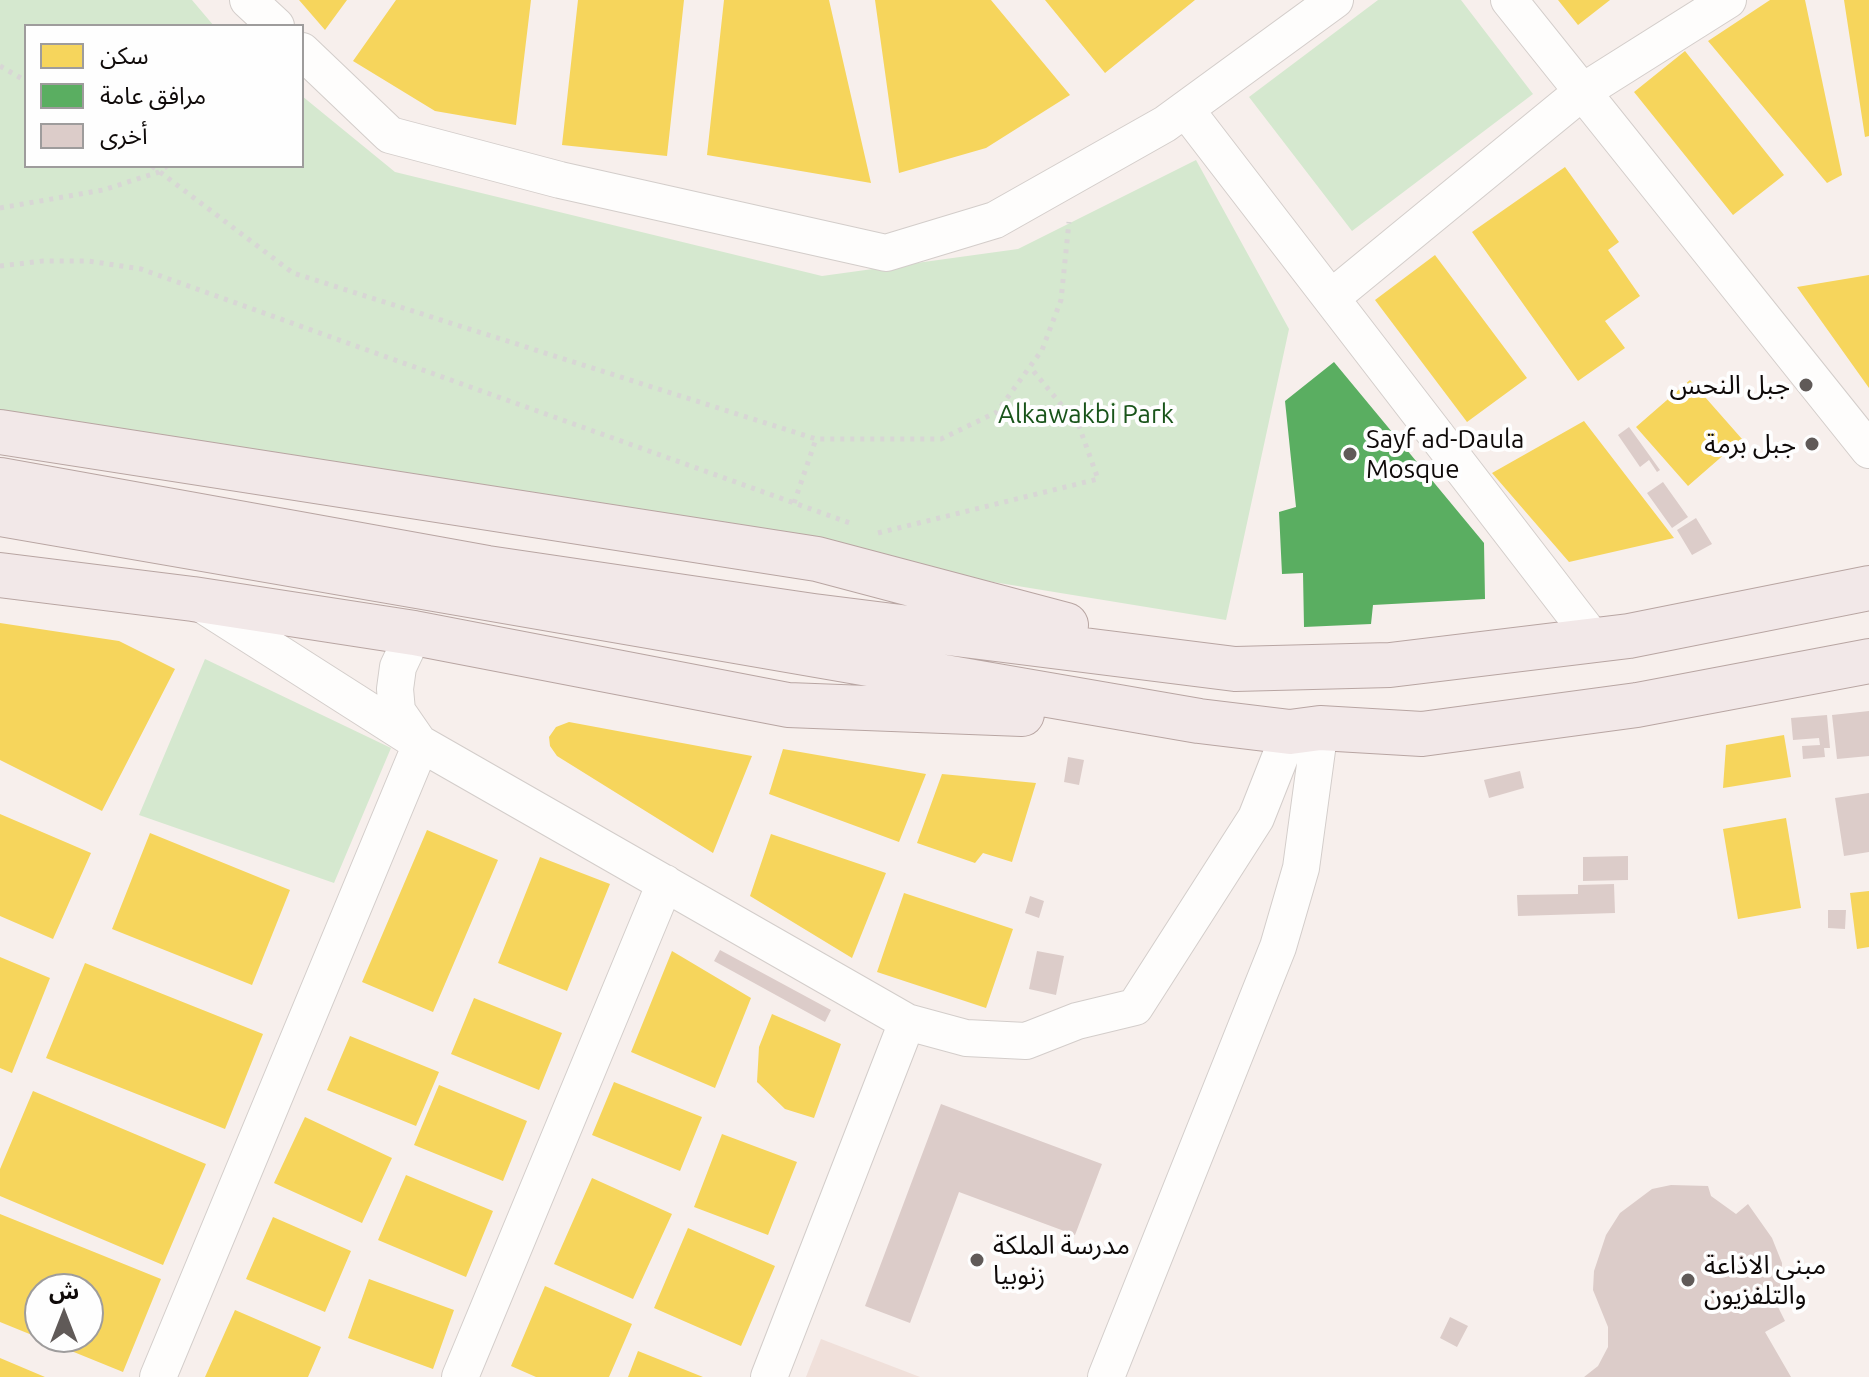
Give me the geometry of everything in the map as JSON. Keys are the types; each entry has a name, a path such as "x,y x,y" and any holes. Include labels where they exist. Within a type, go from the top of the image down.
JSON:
{"main road":[{"path":"0,432 817,559 1235,669"},
{"path":"0,480 503,570 813,616 1235,669 1390,665 1629,636 1869,588"},
{"path":"0,514 1199,721"},
{"path":"0,575 193,599 414,633 788,705 1199,721 1305,730 1422,734 1637,705 1869,661"}],"street":[{"path":"248,0 274,24"},
{"path":"304,53 390,135 560,180 886,253 995,220 1165,124 1335,0"},
{"path":"1509,0 1869,450"},
{"path":"1331,298 1582,92 1728,0"},
{"path":"1186,110 1594,640"},
{"path":"193,599 421,744 907,1022 966,1038 1026,1041 1077,1021 1135,1007 1256,818 1305,730"},
{"path":"414,633 404,649 395,689 397,711 421,744"},
{"path":"1106,1377 1278,947 1301,868 1305,730"},
{"path":"158,1377 421,744"},
{"path":"460,1377 665,883"},
{"path":"769,1377 907,1022"}],"path":[{"path":"0,66 24,80"},
{"path":"154,168 293,273 816,439 941,439 997,412 1042,350 1061,300 1069,222"},
{"path":"0,208 103,190 164,168"},
{"path":"0,266 43,261 88,261 141,269 863,528"},
{"path":"877,533 1098,479 1079,426 1030,367"},
{"path":"794,503 816,439"}],"shaded area":[{"path":"821,1339 920,1377 806,1377"}],"green space":[{"name":"Alkawakbi Park","path":"0,0 192,0 212,24 24,24 24,168 304,168 304,98 395,172 822,276 1018,249 1196,160 1289,329 1226,620 0,420"},
{"path":"1378,0 1461,0 1533,94 1352,231 1249,97"},
{"path":"205,659 391,748 334,883 139,815"}],"building: سكن":[{"path":"299,0 347,0 325,30"},
{"path":"396,0 531,0 516,125 435,111 353,61"},
{"path":"578,0 684,0 667,156 562,145"},
{"path":"724,0 829,0 871,183 707,155"},
{"path":"875,0 991,0 1070,95 986,148 899,173"},
{"path":"1045,0 1195,0 1105,73"},
{"path":"1558,0 1610,0 1578,25"},
{"path":"1770,0 1805,0 1842,175 1827,183 1708,41"},
{"path":"1844,0 1869,0 1869,136 1865,137"},
{"path":"1685,51 1784,175 1733,215 1634,92"},
{"path":"1565,167 1619,242 1608,250 1640,296 1605,321 1625,348 1578,381 1472,232"},
{"path":"1435,255 1527,378 1467,422 1375,300"},
{"path":"1869,275 1869,388 1797,287"},
{"path":"1690,380 1742,439 1688,486 1636,427"},
{"path":"1584,421 1674,538 1569,562 1492,473"},
{"path":"0,623 119,641 175,669 102,811 0,760"},
{"path":"569,722 752,756 713,853 557,756 550,746 549,737 556,727"},
{"path":"1784,735 1791,777 1723,788 1726,745"},
{"path":"783,749 926,774 899,842 769,794"},
{"path":"942,774 1036,783 1012,862 983,853 975,863 917,843"},
{"path":"0,814 91,853 53,939 0,916"},
{"path":"1786,818 1801,908 1738,919 1723,829"},
{"path":"427,830 498,860 433,1012 362,982"},
{"path":"150,833 290,890 252,985 112,929"},
{"path":"771,834 886,873 852,958 750,896"},
{"path":"540,857 610,884 567,991 498,963"},
{"path":"1869,891 1869,947 1857,949 1850,893"},
{"path":"904,893 1013,929 986,1008 877,972"},
{"path":"672,951 751,998 715,1088 631,1052"},
{"path":"0,957 50,978 12,1073 0,1068"},
{"path":"85,963 263,1034 225,1129 46,1058"},
{"path":"474,998 562,1033 539,1090 451,1054"},
{"path":"772,1014 841,1044 814,1118 785,1109 757,1082 759,1047"},
{"path":"350,1036 439,1072 416,1126 327,1090"},
{"path":"614,1082 702,1117 680,1171 592,1135"},
{"path":"439,1085 527,1121 503,1181 414,1145"},
{"path":"33,1091 206,1164 163,1265 0,1196 0,1169"},
{"path":"305,1117 392,1158 362,1223 274,1183"},
{"path":"722,1134 797,1162 768,1235 694,1207"},
{"path":"406,1175 493,1211 466,1277 378,1240"},
{"path":"592,1178 672,1214 633,1299 554,1264"},
{"path":"0,1214 161,1279 123,1372 76,1353 104,1353 104,1273 24,1273 24,1332 0,1322"},
{"path":"273,1217 351,1251 325,1312 246,1279"},
{"path":"688,1228 775,1266 741,1346 654,1308"},
{"path":"369,1279 454,1310 433,1369 348,1338"},
{"path":"545,1286 632,1324 609,1377 536,1377 511,1366"},
{"path":"235,1310 321,1347 308,1377 205,1377"},
{"path":"638,1351 703,1377 628,1377"},
{"path":"0,1358 45,1377 0,1377"}],"building: مرافق عامة":[{"name":"Sayf ad-Daula Mosque","path":"1334,362 1484,543 1485,599 1373,605 1371,624 1304,627 1303,573 1282,574 1279,512 1296,507 1285,401"}],"building: أخرى":[{"path":"1629,427 1660,470 1657,472 1649,460 1640,467 1618,435"},
{"path":"1663,482 1688,517 1672,528 1647,493"},
{"path":"1696,518 1712,544 1692,555 1677,530"},
{"path":"1869,711 1869,756 1837,759 1832,715"},
{"path":"1827,715 1830,748 1824,748 1825,757 1803,759 1802,746 1820,745 1819,738 1793,740 1791,718"},
{"path":"1068,757 1084,760 1079,785 1064,782"},
{"path":"1520,771 1524,788 1489,798 1484,780"},
{"path":"1869,793 1869,852 1844,856 1835,798"},
{"path":"1628,856 1628,880 1583,881 1583,857"},
{"path":"1614,884 1615,913 1518,916 1517,895 1578,894 1578,885"},
{"path":"1030,896 1044,901 1039,918 1025,913"},
{"path":"1828,910 1846,910 1845,929 1828,928"},
{"path":"720,950 831,1010 825,1022 714,961"},
{"path":"1037,951 1064,956 1056,995 1029,989"},
{"path":"941,1104 1102,1164 1075,1235 959,1192 910,1323 865,1306"},
{"name":"مبنى الاذاعة والتلفزيون","path":"1671,1185 1708,1186 1711,1196 1736,1214 1748,1204 1772,1238 1782,1263 1782,1290 1777,1305 1785,1321 1765,1332 1791,1377 1584,1377 1598,1366 1608,1347 1608,1327 1593,1290 1594,1271 1606,1235 1620,1213 1652,1189"},
{"path":"1450,1317 1468,1326 1457,1347 1440,1338"}],"place":[{"name":"جبل النحس","path":"1806,385"},
{"name":"جبل برمة","path":"1812,444"},
{"name":"Sayf ad-Daula Mosque","path":"1350,454"},
{"name":"مدرسة الملكة زنوبيا","path":"977,1260"},
{"name":"مبنى الاذاعة والتلفزيون","path":"1688,1280"}]}
